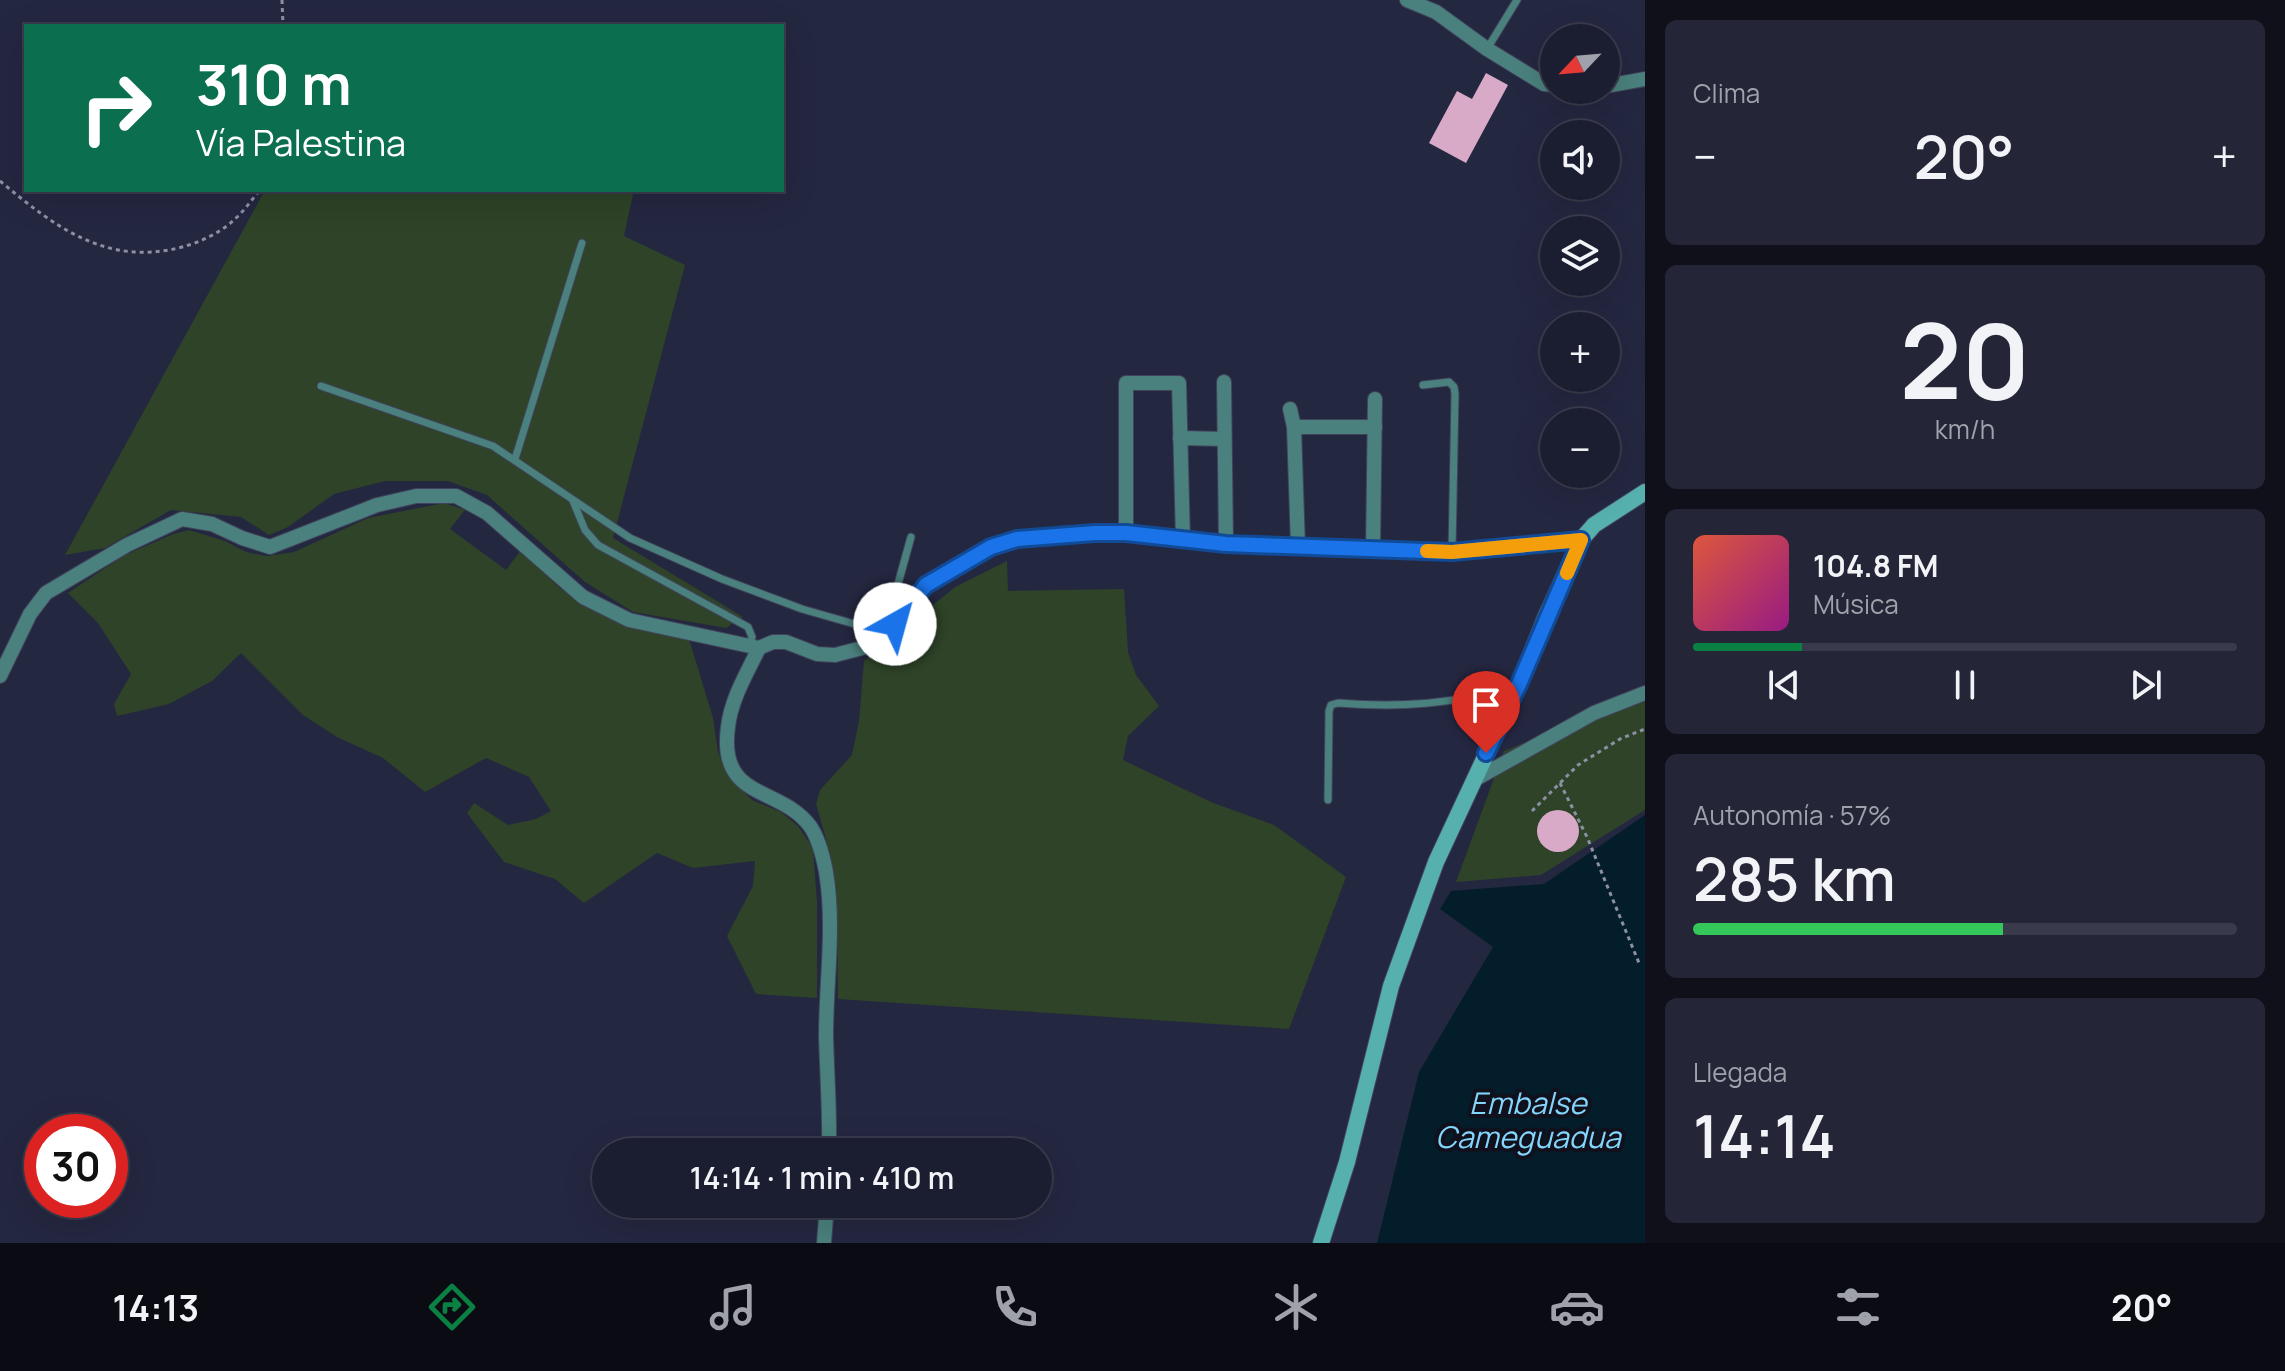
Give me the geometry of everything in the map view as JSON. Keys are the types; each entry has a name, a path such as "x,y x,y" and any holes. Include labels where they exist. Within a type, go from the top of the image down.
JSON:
{"main road":[{"path":"1321,1243 1347,1162 1391,986 1436,862 1519,684 1581,540 1594,525 1645,492"}],"street":[{"path":"1407,0 1436,12 1487,49 1540,82"},
{"path":"1620,83 1645,79"},
{"path":"1224,382 1226,544"},
{"path":"1126,533 1126,383 1179,383 1183,541"},
{"path":"1373,549 1375,399"},
{"path":"1290,409 1294,427 1298,547"},
{"path":"1294,427 1375,427"},
{"path":"1180,438 1224,439"},
{"path":"0,676 30,614 46,593 127,545 182,519 212,524 270,547 377,505 416,496 456,496 487,513 583,597 629,620 754,647 786,642 817,654 835,655 862,648 895,624 926,585 991,547 1017,539 1126,533 1226,544 1452,552 1581,540"},
{"path":"754,647 728,726 729,761 745,784 797,814 809,825 816,838 826,876 830,924 827,1016 829,1138"},
{"path":"1474,780 1594,713 1645,693"},
{"path":"824,1243 826,1218"}],"lane":[{"path":"1487,49 1517,0"},
{"path":"515,459 582,243"},
{"path":"1423,385 1449,382 1454,387 1452,552"},
{"path":"321,386 493,446 630,538 802,609 858,625 871,622 882,613 898,584 911,537"},
{"path":"573,500 585,530 598,545 748,627 754,647"},
{"path":"1328,800 1331,705 1454,702 1519,684"}],"path":[{"path":"282,0 283,24"},
{"path":"0,181 72,235 114,251 159,253 201,242 234,220 258,192"},
{"path":"1532,811 1578,765 1620,739 1645,729"},
{"path":"1560,783 1587,837 1639,963"}],"green space":[{"path":"264,192 626,192 633,194 624,236 685,265 613,538 743,617 726,628 633,612 585,582 487,495 448,481 385,481 334,494 288,527 269,535 241,517 171,510 105,548 65,555"},
{"path":"444,503 465,510 450,529 506,570 521,550 560,588 587,606 689,639 713,718 718,752 731,779 752,800 781,812 798,826 813,848 817,902 817,998 756,994 727,936 753,886 755,861 693,868 657,853 584,903 555,879 504,862 467,813 474,803 508,825 536,819 551,811 529,777 486,758 425,792 383,758 337,737 303,715 241,653 212,681 169,704 117,716 114,704 131,674 98,623 68,593 123,556 189,530 225,541 246,552 267,556 294,552 368,518"},
{"path":"1007,561 1008,591 1124,589 1128,652 1136,675 1159,706 1128,736 1123,760 1211,802 1274,825 1346,877 1289,1029 838,999 837,916 826,839 816,804 820,790 852,755 859,721 864,661 955,587"},
{"path":"1645,693 1645,810 1541,875 1456,882 1504,751"}],"water":[{"name":"Embalse Cameguadua","path":"1645,815 1645,1243 1377,1243 1419,1072 1493,947 1440,909 1451,891 1544,884"}],"building":[{"path":"1486,73 1508,85 1466,163 1429,143 1457,91 1472,99"},
{"path":"1558,810 1573,816 1579,831 1573,846 1558,852 1543,846 1537,831 1543,816"}],"slow traffic":[{"path":"1427,551 1452,552 1581,540 1567,573"}],"route":[{"path":"895,624 926,585 991,547 1017,539 1126,533 1226,544 1452,552 1581,540 1486,753"}]}
